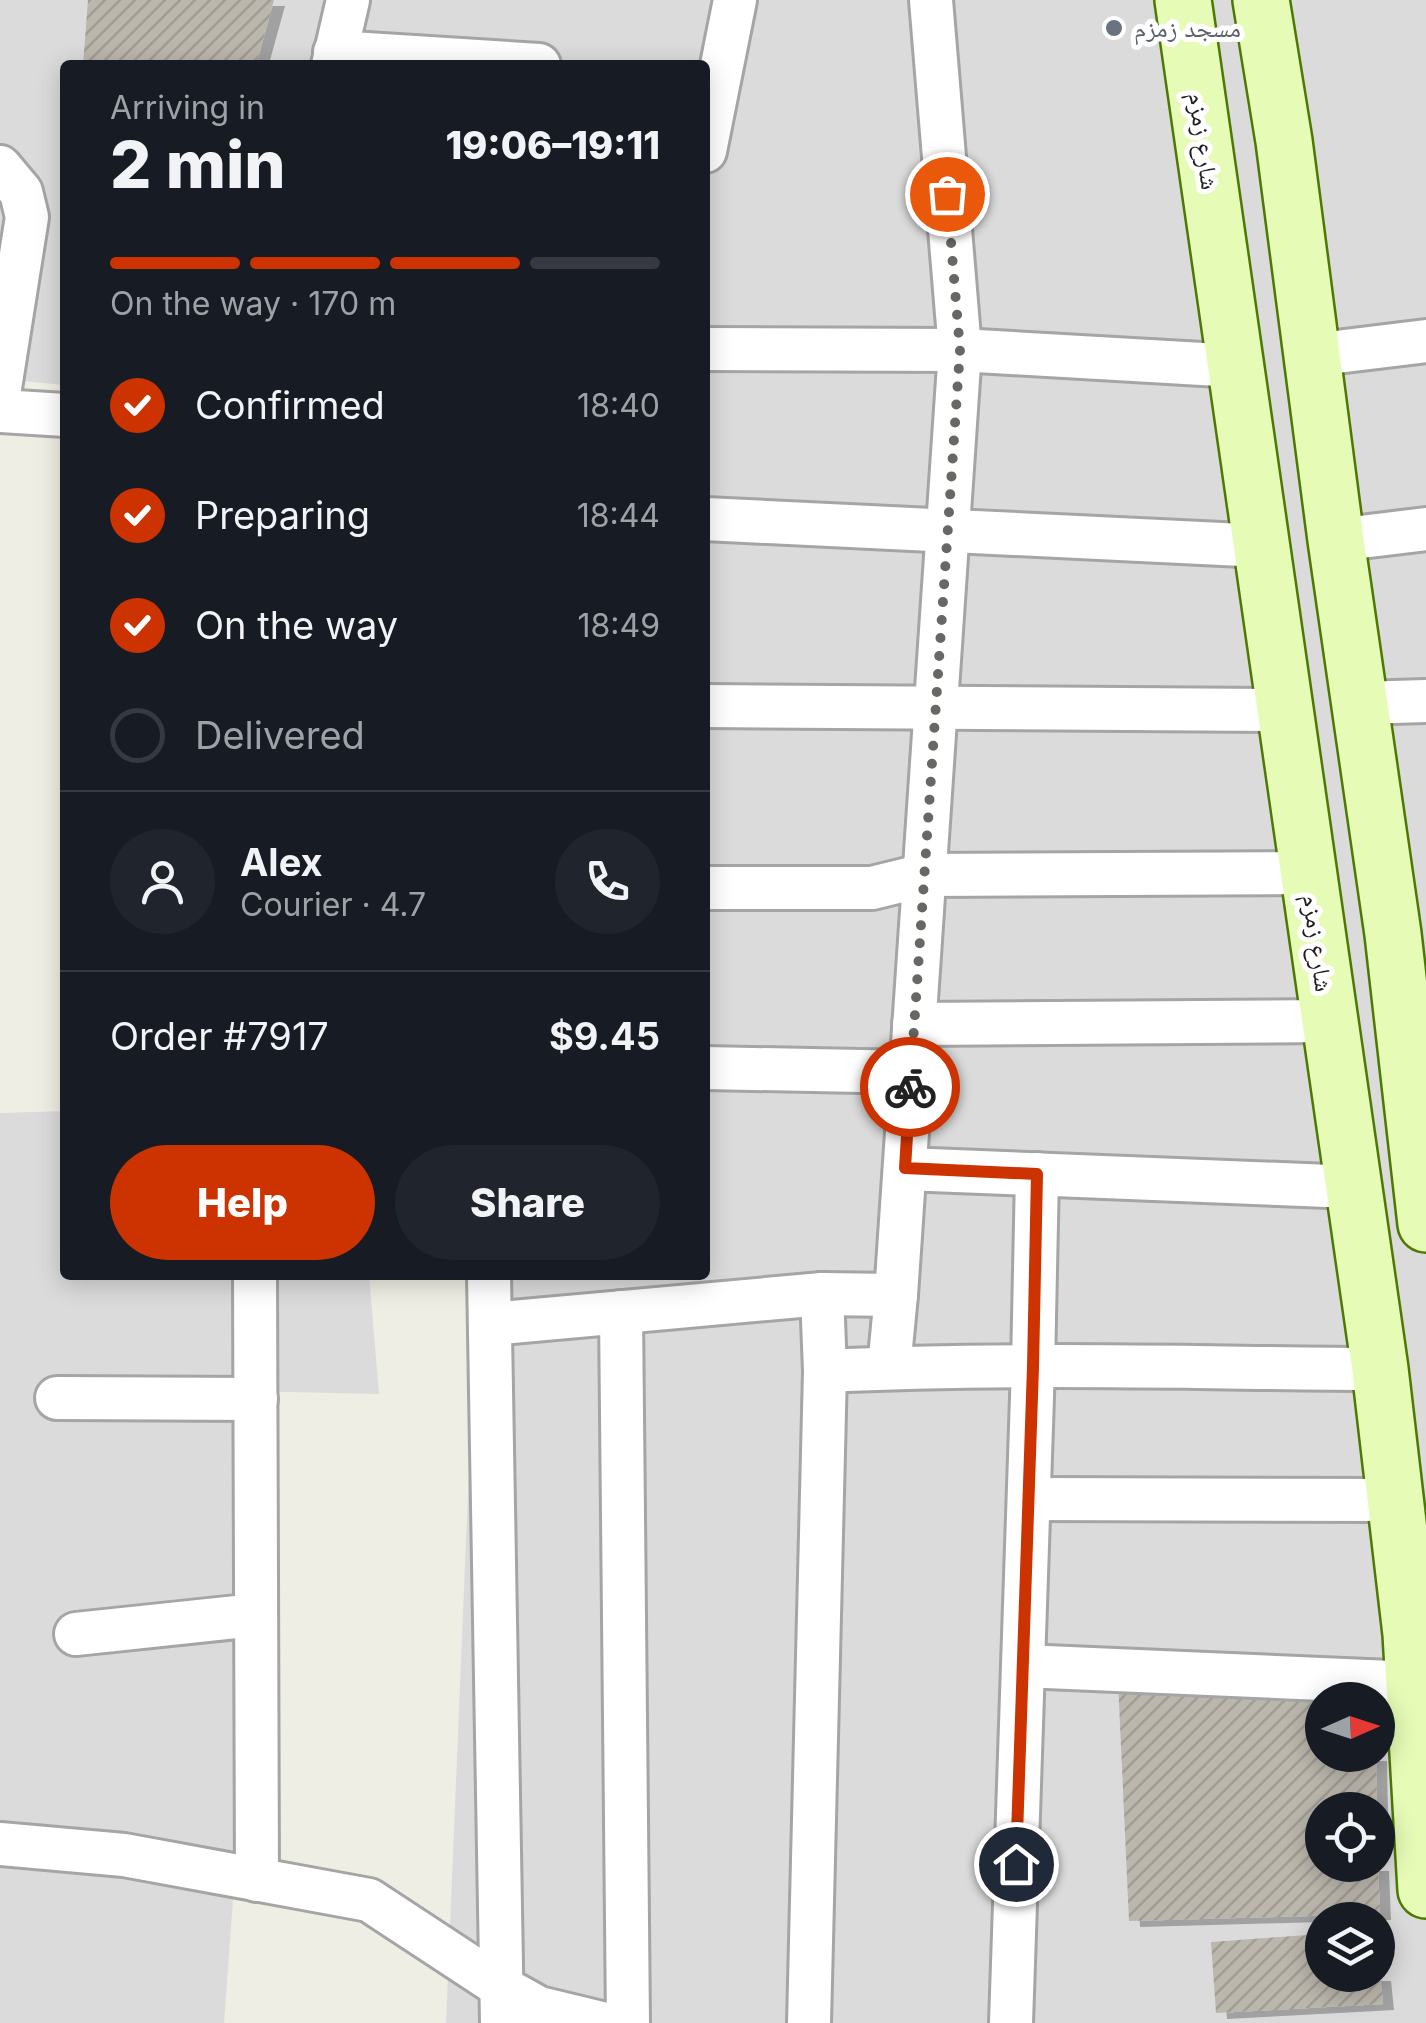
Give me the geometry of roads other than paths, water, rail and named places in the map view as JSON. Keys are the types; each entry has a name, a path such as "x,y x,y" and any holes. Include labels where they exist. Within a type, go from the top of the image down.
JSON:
{"main road":[{"name":"شارع زمزم","path":"1183,0 1380,1369 1411,1634 1426,1890"},
{"path":"1261,0 1284,141 1393,934 1426,1224"},
{"path":"1205,152 1284,141"},
{"path":"1319,943 1393,934"}],"street":[{"path":"348,0 334,59 372,60"},
{"path":"712,76 735,0"},
{"path":"889,1368 960,350 931,0"},
{"path":"0,167 21,192 26,217 0,388"},
{"path":"1312,355 1426,341"},
{"path":"710,349 960,350 1237,366"},
{"path":"0,411 60,415"},
{"path":"710,518 1262,546"},
{"path":"1336,540 1426,529"},
{"path":"1360,704 1426,701"},
{"path":"710,706 1286,710"},
{"path":"710,888 872,888 924,875 1309,873"},
{"path":"914,1024 1329,1021"},
{"path":"710,1068 912,1072"},
{"path":"905,1168 1354,1187"},
{"path":"1011,2023 1037,1174"},
{"path":"255,1280 257,1880"},
{"path":"489,1280 502,2006"},
{"path":"491,1324 822,1294 896,1296"},
{"path":"809,2023 826,1371 822,1294"},
{"path":"621,1312 628,2023"},
{"path":"826,1371 1033,1367 1380,1369"},
{"path":"57,1398 256,1399"},
{"path":"1028,1499 1396,1500"},
{"path":"76,1634 256,1615"},
{"path":"1023,1666 1414,1683"},
{"path":"0,1844 124,1855 369,1900 502,2006 539,2008 601,2023"}],"place":[{"name":"مسجد زمزم","path":"1114,28"}]}
